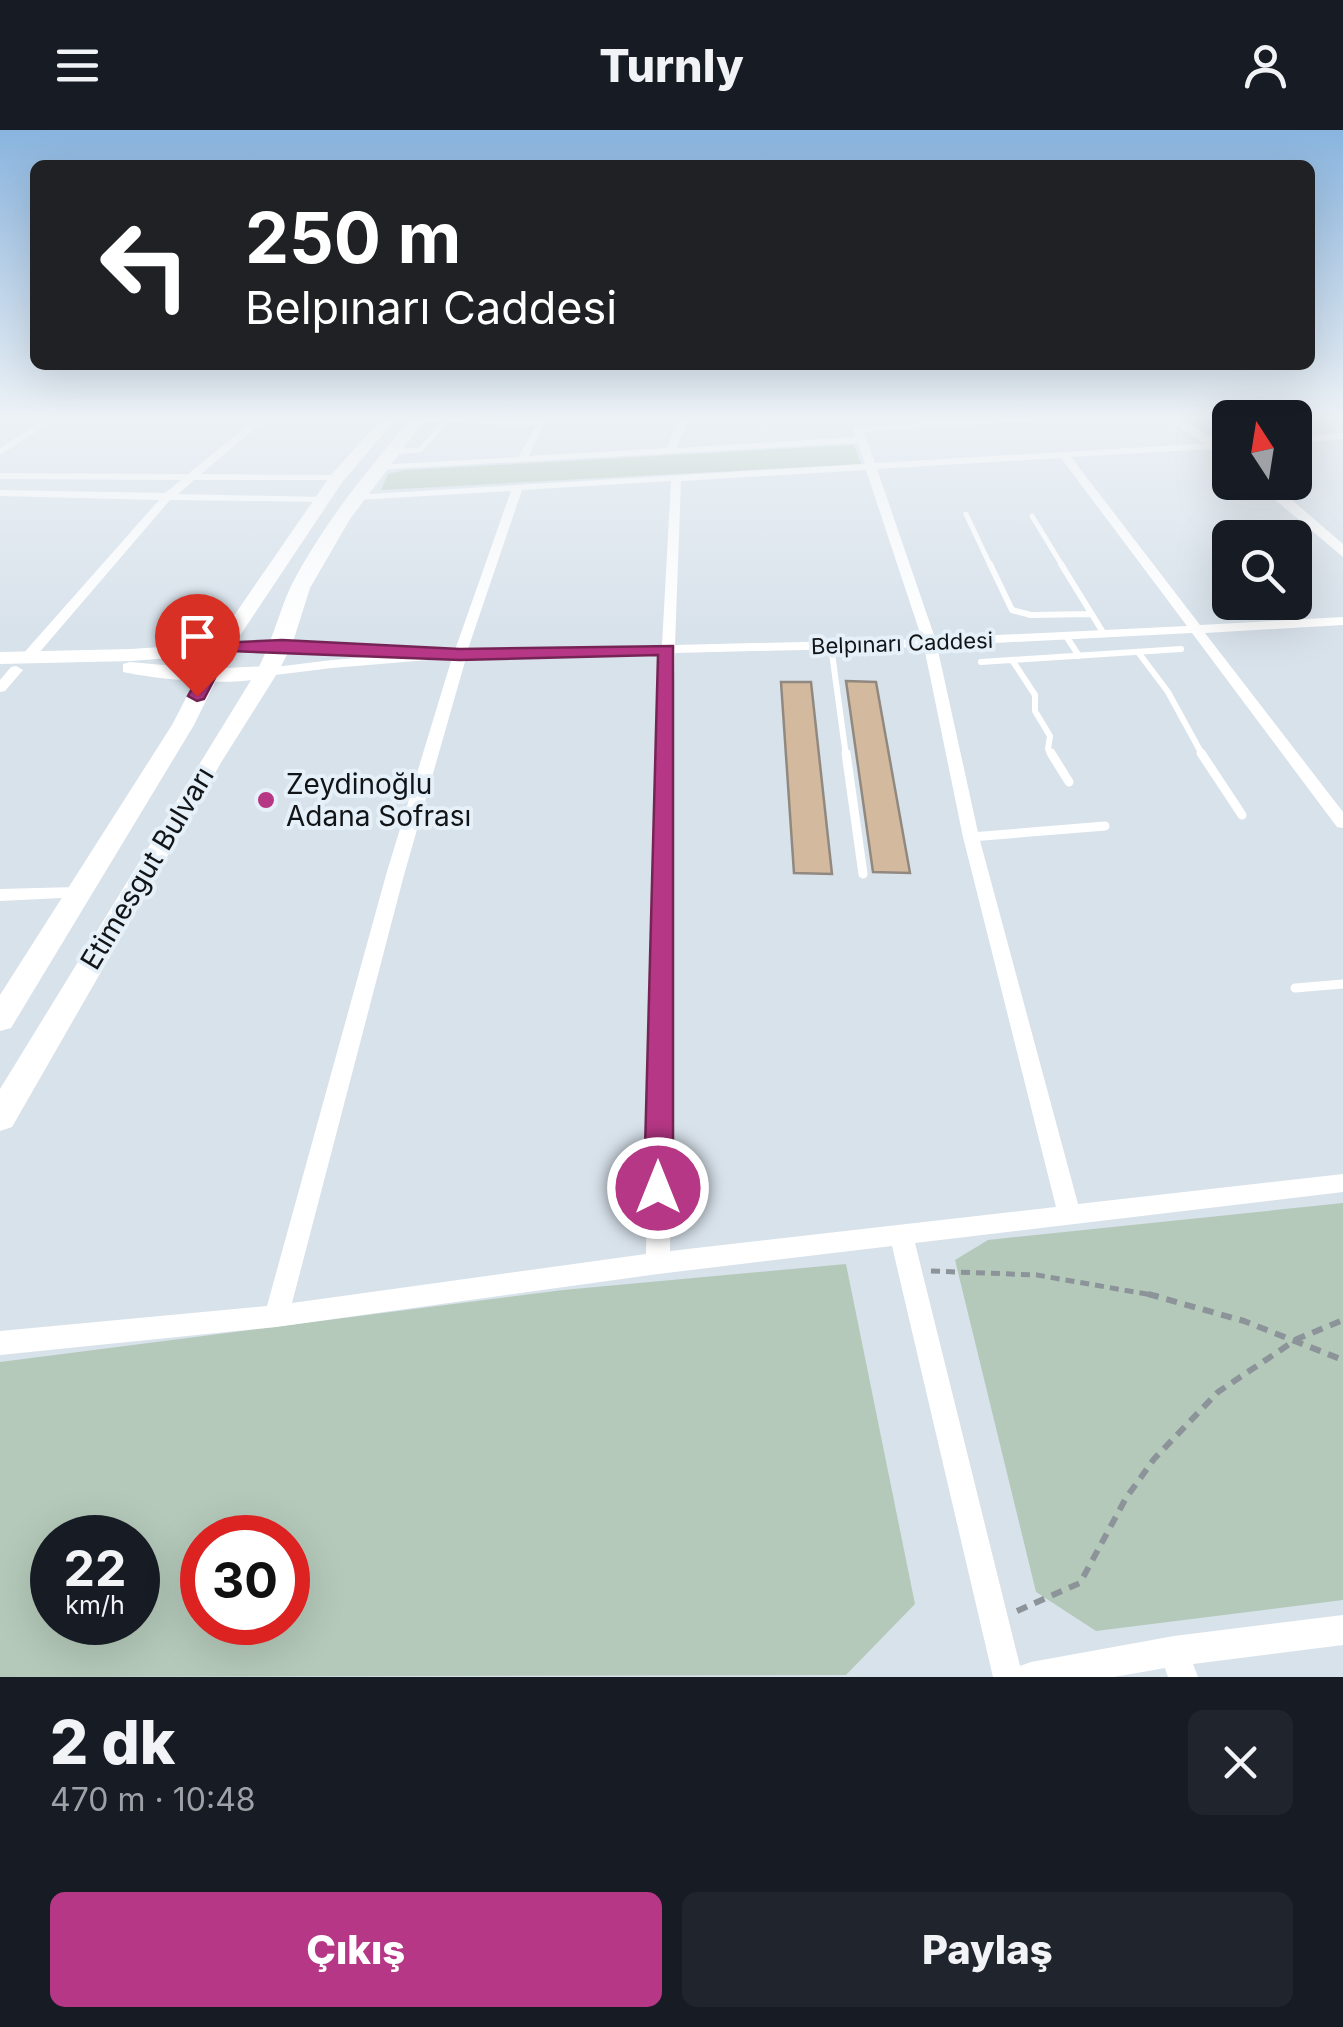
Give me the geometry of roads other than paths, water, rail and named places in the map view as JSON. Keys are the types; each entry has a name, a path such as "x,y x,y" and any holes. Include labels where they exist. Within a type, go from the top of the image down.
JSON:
{"main road":[{"name":"Etimesgut Bulvarı","path":"0,1020 183,725 223,646 330,488"},
{"name":"Etimesgut Bulvarı","path":"0,1118 210,761 267,672 282,645 300,588 363,488"},
{"path":"1282,500 1343,552"},
{"path":"1302,500 1343,534"},
{"name":"Belpınarı Caddesi","path":"11,664 223,646 282,645"},
{"name":"Belpınarı Caddesi","path":"11,664 138,668 207,675 267,672"}],"street":[{"path":"0,688 11,664 177,488"},
{"path":"357,497 541,488"},
{"path":"658,1264 667,650 675,488"},
{"path":"878,488 930,644 972,837 1069,1213"},
{"path":"1089,488 1343,823"},
{"path":"276,1316 394,875 460,654 517,490"},
{"path":"0,493 322,500"},
{"name":"Belpınarı Caddesi","path":"267,672 460,654 930,644 1343,621"},
{"name":"Belpınarı Caddesi","path":"282,645 460,654"},
{"path":"0,895 76,892"},
{"path":"0,1343 276,1316 658,1264 1343,1183"},
{"path":"901,1235 1008,1677"},
{"path":"1031,1677 1178,1664 1343,1630"}],"lane":[{"path":"966,514 1008,608 1031,615 1091,614"},
{"path":"1032,516 1104,634"},
{"path":"1066,636 1079,656"},
{"path":"831,646 863,874"},
{"path":"981,662 1181,649"},
{"path":"1138,652 1163,683 1166,696 1187,722 1189,735 1242,815"},
{"path":"1012,660 1036,698 1035,711 1050,736 1048,749 1069,782"},
{"path":"972,837 1105,826"},
{"path":"1295,988 1343,984"}],"place":[{"name":"Zeydinoğlu Adana Sofrası","path":"266,800"}]}
